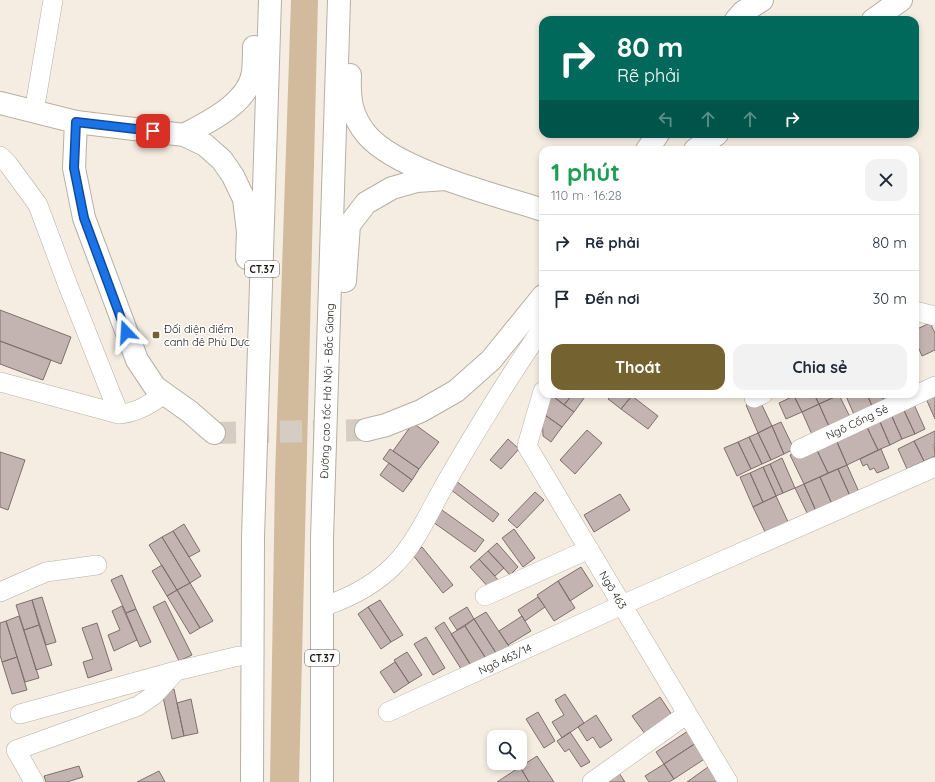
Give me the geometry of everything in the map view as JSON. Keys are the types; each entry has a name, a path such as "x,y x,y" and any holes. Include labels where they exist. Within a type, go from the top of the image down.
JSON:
{"main road":[{"path":"184,135 209,122 230,107 245,92 253,74 255,0"},
{"name":"CT.37","path":"252,782 253,537 270,0"},
{"name":"Đường cao tốc Hà Nội - Bắc Giang","path":"322,782 322,534 339,0"},
{"path":"353,0 349,86 350,104 362,128 374,142 403,160 446,179 539,209"},
{"path":"740,16 743,12 762,0"},
{"path":"878,16 900,0"},
{"path":"0,102 76,122 184,135 205,145 222,160 233,176 244,199 248,232 243,394 253,537"},
{"path":"76,122 74,168 84,218 137,360 155,387 214,433"},
{"path":"700,146 712,138"},
{"path":"322,534 338,480 346,258 349,225 366,203 392,188 417,181 446,179"},
{"path":"366,430 386,425 421,411 456,391 491,360 539,301"}],"street":[{"path":"34,112 54,0"},
{"path":"0,156 8,164 38,205 119,414"},
{"path":"919,321 927,314"},
{"path":"328,605 345,599 365,588 384,575 396,564 413,541 477,429 518,363 539,333"},
{"path":"0,382 119,414 131,413 145,407 164,394"},
{"name":"Ngõ Cống Sẻ","path":"919,393 935,386"},
{"name":"Ngõ 463","path":"541,398 527,446 728,782"},
{"name":"Ngõ Cống Sẻ","path":"800,449 909,398"},
{"name":"Ngõ 463/14","path":"388,712 622,605 935,467"},
{"path":"485,596 589,549"},
{"path":"0,592 46,572 97,565"},
{"path":"20,714 176,671 239,656"},
{"path":"34,782 16,750 138,706 154,695 176,671"},
{"path":"592,782 687,714"}],"shaded area":[{"path":"291,0 318,0 299,782 270,782 275,477"}],"building":[{"path":"0,310 71,337 61,364 0,341"},
{"path":"930,323 935,333 935,350 922,356 919,349 919,328"},
{"path":"0,341 51,360 43,380 0,364"},
{"path":"935,389 935,419 924,394"},
{"path":"548,398 555,398 574,412 562,427 542,413"},
{"path":"555,398 570,398 564,405"},
{"path":"570,398 584,398 574,412 564,405"},
{"path":"609,398 630,398 621,409 608,399"},
{"path":"630,398 635,398 658,416 648,429 621,409"},
{"path":"790,398 795,398 802,412 786,419 779,403"},
{"path":"795,398 816,398 819,404 802,412"},
{"path":"816,398 832,398 819,404"},
{"path":"832,398 840,398 852,421 831,431 819,404"},
{"path":"847,398 869,398 874,411 856,419"},
{"path":"869,398 883,398 886,405 874,411"},
{"path":"883,398 893,398 886,405"},
{"path":"759,399 772,426 758,433 746,405"},
{"path":"912,400 925,429 915,434 901,404"},
{"path":"819,404 831,431 814,439 802,412"},
{"path":"901,404 915,434 902,439 889,410"},
{"path":"889,410 902,439 890,445 877,415"},
{"path":"542,413 562,427 551,442 543,436"},
{"path":"877,415 890,445 878,450 864,421"},
{"path":"864,421 878,450 847,465 834,435"},
{"path":"781,422 794,449 784,454 772,426"},
{"path":"413,423 439,442 419,469 393,451"},
{"path":"772,426 784,454 771,460 758,433"},
{"path":"587,430 602,443 575,474 560,460"},
{"path":"935,431 935,456 924,461 914,441"},
{"path":"758,433 771,460 762,464 749,437"},
{"path":"834,435 847,465 828,473 814,444"},
{"path":"749,437 762,464 751,469 738,442"},
{"path":"508,439 519,449 501,469 490,460"},
{"path":"914,441 924,461 907,469 898,449"},
{"path":"738,442 751,469 737,476 724,448"},
{"path":"814,444 828,473 804,484 790,455"},
{"path":"390,449 419,469 412,480 383,459"},
{"path":"881,449 889,468 877,473 874,468 870,470 867,464 863,466 860,459"},
{"path":"0,452 25,460 8,510 0,507"},
{"path":"782,458 795,488 783,493 770,464"},
{"path":"389,463 412,480 403,492 380,475"},
{"path":"770,464 783,493 776,496 763,467"},
{"path":"847,465 859,492 850,496 838,469"},
{"path":"763,467 776,496 763,502 750,473"},
{"path":"838,469 850,496 832,504 820,477"},
{"path":"750,473 763,502 753,507 740,477"},
{"path":"820,477 832,504 816,511 804,484"},
{"path":"456,481 499,514 493,522 450,489"},
{"path":"804,484 816,511 808,515 795,488"},
{"path":"535,492 544,500 517,528 508,520"},
{"path":"620,494 630,510 594,532 584,515"},
{"path":"776,496 789,524 766,534 753,507"},
{"path":"442,510 484,540 475,552 433,522"},
{"path":"184,524 200,551 189,557 173,531"},
{"path":"514,529 535,558 523,567 502,538"},
{"path":"173,531 201,576 190,583 162,537"},
{"path":"162,537 190,583 177,590 149,545"},
{"path":"497,543 518,567 510,575 488,551"},
{"path":"422,547 453,585 443,593 413,555"},
{"path":"488,551 504,568 495,576 479,559"},
{"path":"479,559 500,582 491,590 470,567"},
{"path":"162,565 177,590 167,596 152,571"},
{"path":"581,567 593,586 570,601 558,581"},
{"path":"122,575 136,609 126,613 111,580"},
{"path":"558,581 575,608 554,621 537,595"},
{"path":"190,583 213,621 200,628 177,590"},
{"path":"177,590 200,628 190,634 167,596"},
{"path":"42,597 56,642 46,645 32,600"},
{"path":"538,597 545,607 525,621 518,610"},
{"path":"32,600 39,625 24,630 16,605"},
{"path":"380,600 403,635 391,642 368,607"},
{"path":"165,601 192,655 179,661 153,607"},
{"path":"122,606 137,640 114,651 108,635 120,630 112,611"},
{"path":"368,607 391,642 381,649 358,614"},
{"path":"467,607 474,619 457,630 449,618"},
{"path":"136,609 151,642 140,647 126,613"},
{"path":"486,612 512,651 500,659 474,619"},
{"path":"19,616 39,678 25,682 6,621"},
{"path":"522,616 531,631 508,645 499,631"},
{"path":"474,619 500,659 490,665 465,626"},
{"path":"6,621 17,657 2,662 0,655 0,623"},
{"path":"444,622 474,670 465,675 435,628"},
{"path":"97,623 112,670 88,678 83,662 93,659 82,628"},
{"path":"39,625 52,665 36,670 24,630"},
{"path":"465,626 489,663 475,672 451,634"},
{"path":"426,637 445,668 433,675 414,644"},
{"path":"407,652 422,675 409,683 394,660"},
{"path":"17,657 27,690 12,694 2,662"},
{"path":"395,662 409,683 394,693 380,672"},
{"path":"174,689 184,736 172,739 162,692"},
{"path":"565,694 584,723 562,738 552,722 564,715 555,700"},
{"path":"660,697 672,715 645,734 632,716"},
{"path":"191,699 198,733 184,736 177,703"},
{"path":"538,712 555,741 544,748 526,719"},
{"path":"596,715 612,740 600,748 593,737 587,741 578,727"},
{"path":"691,729 699,741 664,764 656,752"},
{"path":"570,732 590,762 581,767 569,749 565,752 557,741"},
{"path":"699,741 709,756 674,779 664,764"},
{"path":"537,756 554,782 529,782 522,770 527,770 527,762"},
{"path":"664,764 674,779 669,782 649,782 645,776"},
{"path":"79,766 83,777 67,782 46,782 44,776"},
{"path":"708,767 719,782 687,782"},
{"path":"515,770 522,770 529,782 497,782"},
{"path":"617,770 625,782 601,782"},
{"path":"159,771 165,782 137,782"}],"tunnel":[{"path":"214,433 366,430"}],"place":[{"name":"Đối diện điếm canh đê Phù Dực","path":"156,335"}],"route":[{"path":"126,332 84,218 74,168 76,122 153,131"}]}
